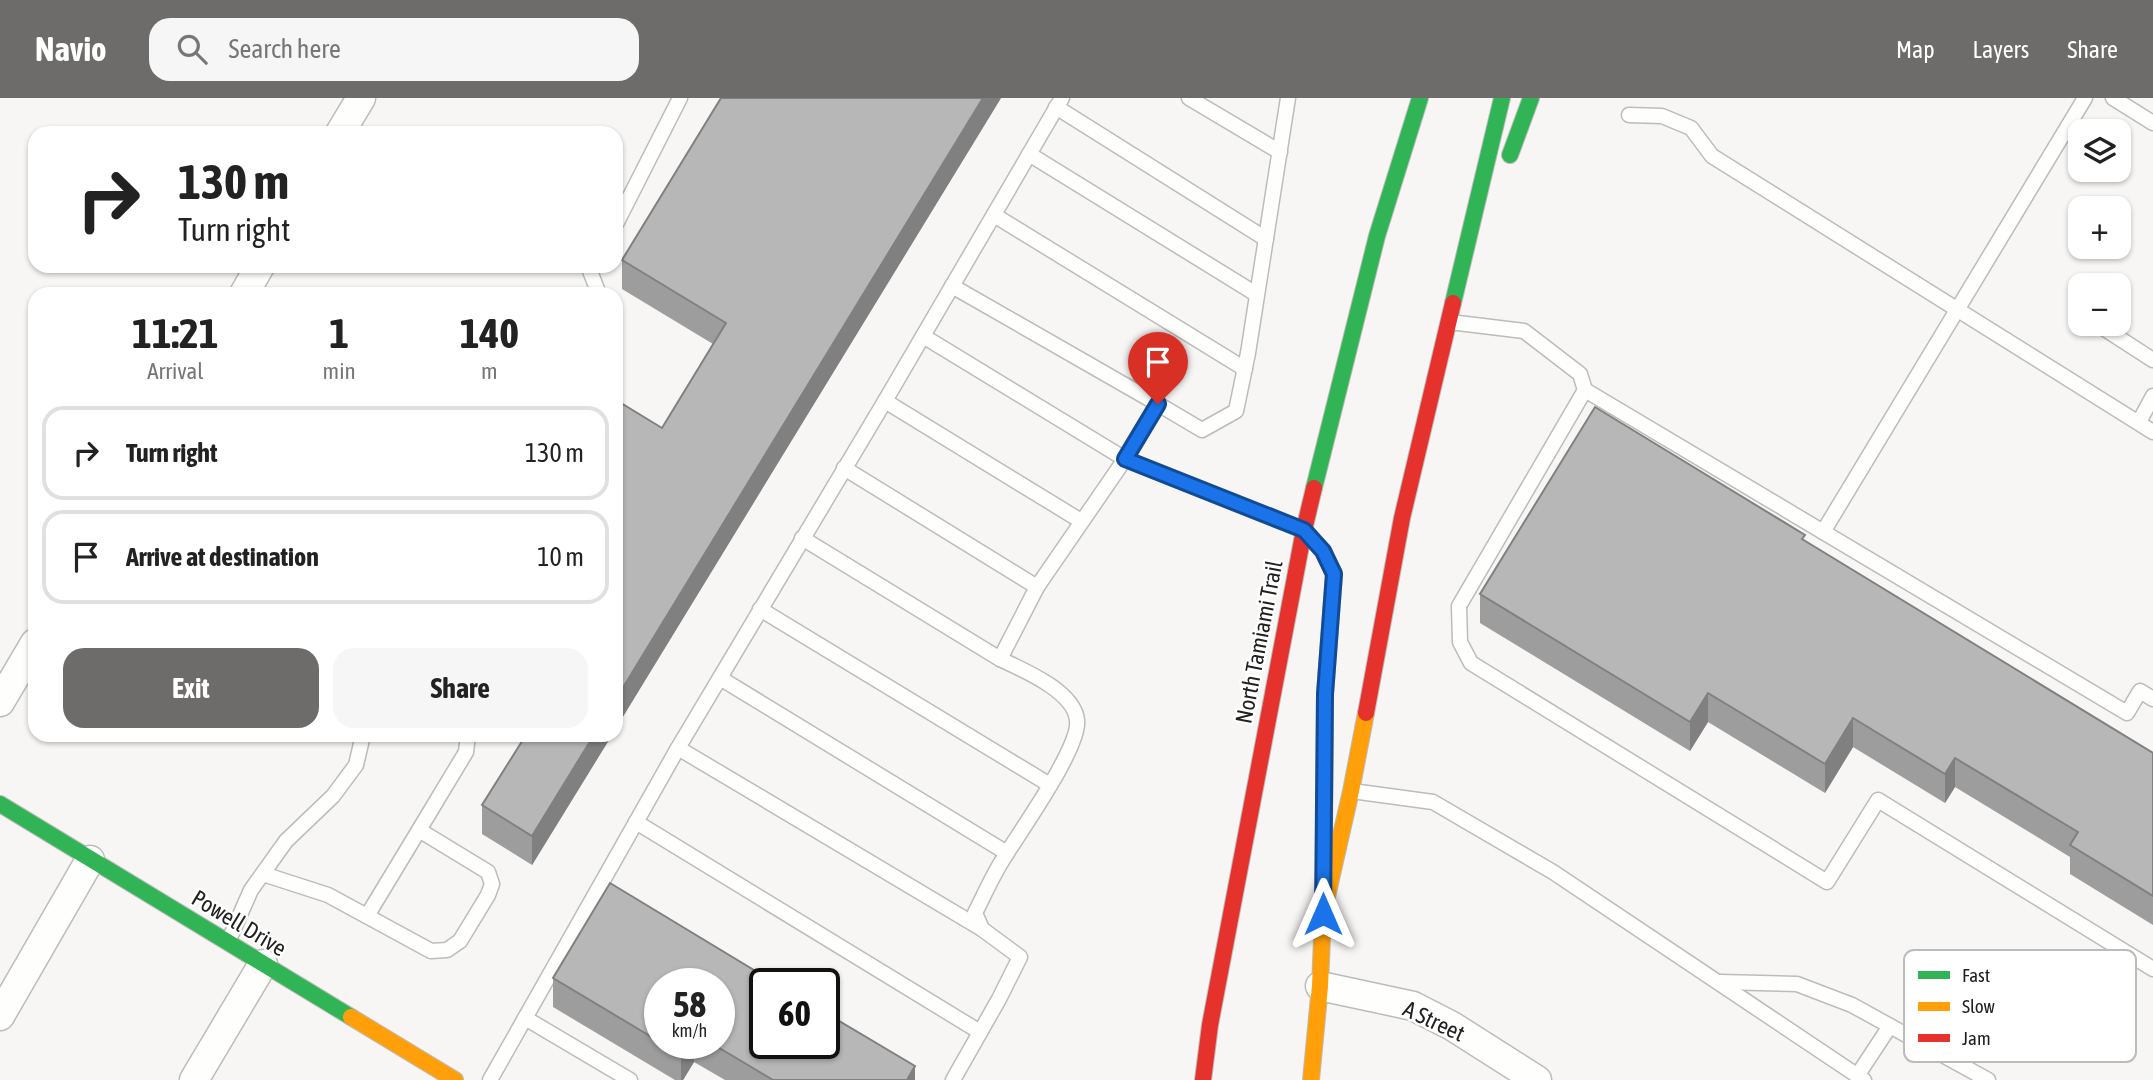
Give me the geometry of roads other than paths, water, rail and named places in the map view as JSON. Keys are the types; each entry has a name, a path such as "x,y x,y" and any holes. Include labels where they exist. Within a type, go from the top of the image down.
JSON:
{"main road":[{"name":"North Tamiami Trail","path":"1203,1080 1210,1025 1304,530 1377,236 1420,98"},
{"path":"1323,914 1351,791 1402,518 1502,98"},
{"path":"1507,164 1531,98"},
{"path":"1449,321 1497,190"},
{"path":"1304,530 1323,551 1334,574 1325,694 1320,986 1311,1080"},
{"name":"Powell Drive","path":"0,804 263,964 437,1076"}],"street":[{"path":"344,126 361,98"},
{"path":"0,702 28,655"},
{"path":"0,1016 90,860"},
{"path":"194,1080 263,964"},
{"name":"A Street","path":"1320,986 1413,1006 1452,1026 1537,1080"}],"lane":[{"path":"623,210 680,98"},
{"path":"1189,98 1280,152"},
{"path":"953,286 1202,430 1236,411 1288,98"},
{"path":"1823,532 2085,98"},
{"path":"2113,98 2153,123"},
{"path":"490,1080 678,748 953,286 1059,102 1266,239"},
{"path":"1629,116 1662,116 1691,128 1712,156 2153,432"},
{"path":"1029,154 1256,294"},
{"path":"993,215 1245,369"},
{"path":"1449,321 1524,331 1580,373 1585,390 2127,713 2140,691 2153,699"},
{"path":"923,336 1125,459 1304,530"},
{"path":"2116,336 2153,360"},
{"path":"1585,390 1459,606 1460,642 1471,663 1827,882 1878,800 2122,950"},
{"path":"2139,422 2153,396"},
{"path":"885,401 1081,521"},
{"path":"1000,659 1037,587 1125,459 1158,404"},
{"path":"844,468 1037,587"},
{"path":"802,538 1000,659 1046,683 1069,700 1078,720 1072,745 1007,853 975,913 982,929"},
{"path":"760,609 1050,785"},
{"path":"720,678 1007,853"},
{"path":"228,943 251,890 286,841 333,796 356,765 361,742"},
{"path":"367,916 466,752 467,742"},
{"path":"678,748 982,929 1020,957 953,1080"},
{"path":"1351,791 1433,802 1553,872 1861,1078 1890,1026"},
{"path":"636,822 981,1032"},
{"path":"262,874 328,895 431,951 447,950 460,941 492,884 488,872 419,830"},
{"path":"2136,959 2153,969"},
{"path":"1720,982 1797,984 1852,1005 1904,1034"},
{"path":"525,1018 630,1080"},
{"path":"1956,1062 1989,1080"}]}
